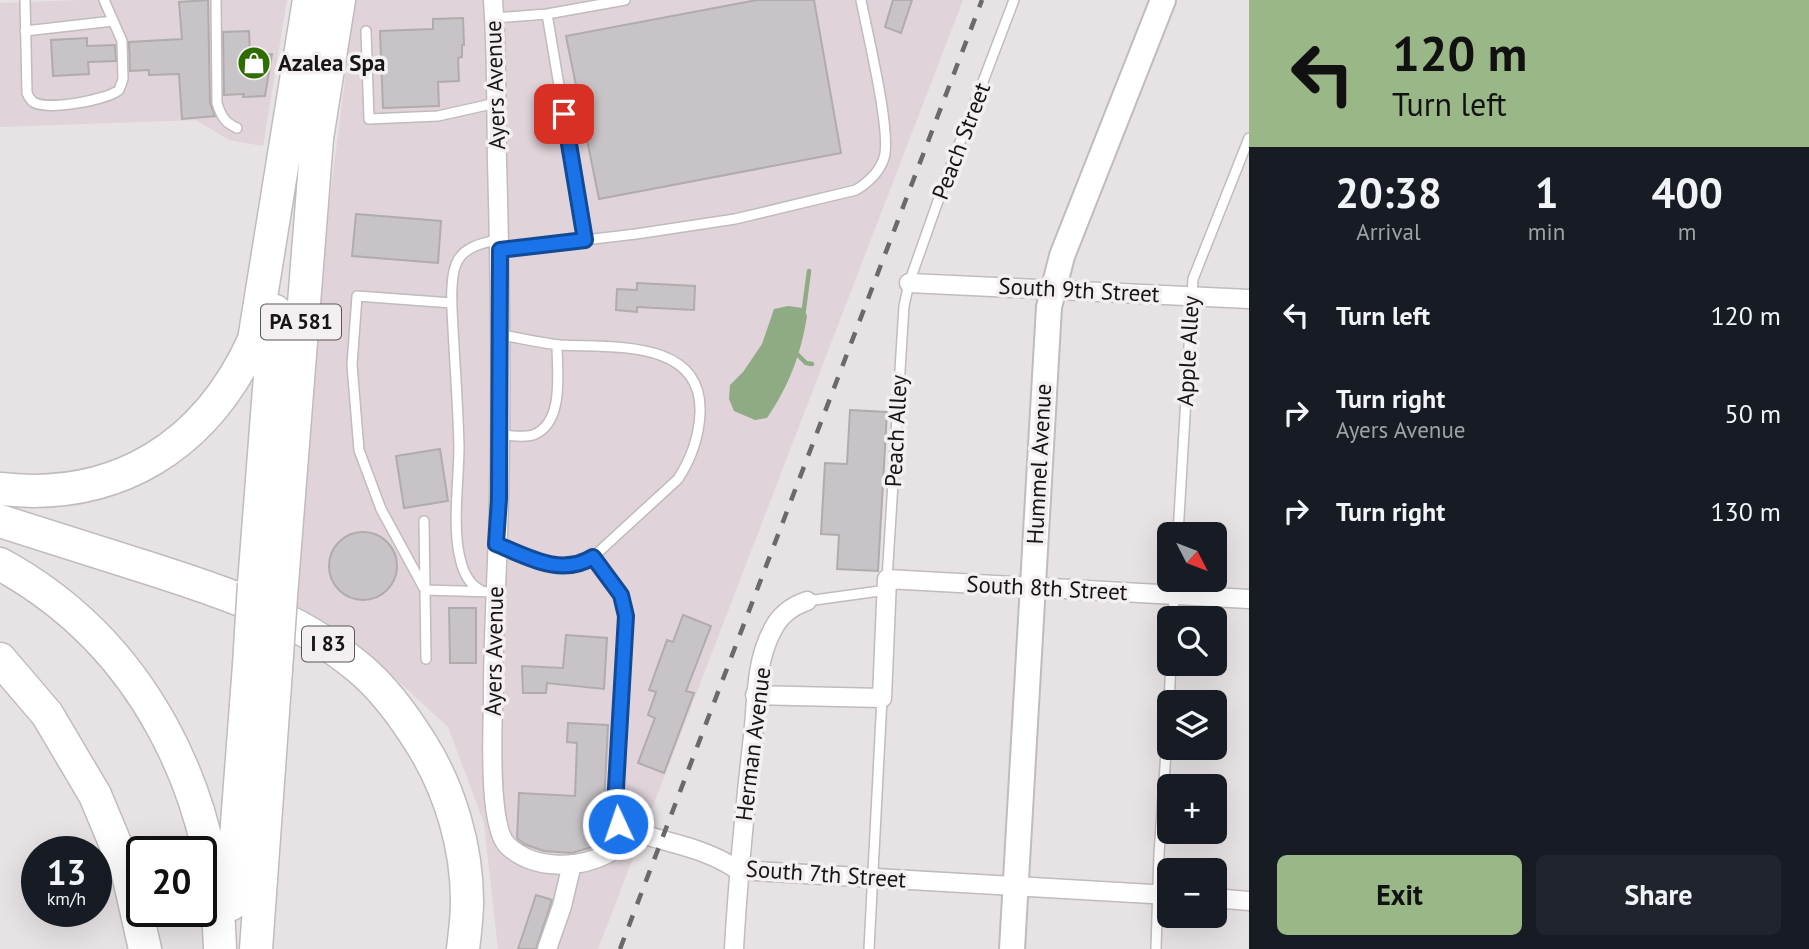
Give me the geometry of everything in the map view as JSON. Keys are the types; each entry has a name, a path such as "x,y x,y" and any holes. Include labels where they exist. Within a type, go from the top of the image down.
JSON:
{"highway":[{"name":"PA 581","path":"256,949 264,848 263,667 267,590 297,72 309,0"},
{"name":"PA 581","path":"267,590 317,138 339,0"},
{"path":"0,489 49,491 115,477 140,466 166,452 188,434 227,389 254,340 297,72"},
{"name":"I 83","path":"0,521 203,585 263,608 302,628 359,667 408,722 433,764 452,807 461,845 467,901 463,949"},
{"path":"0,537 219,607 293,642 327,663 353,684 394,732 424,783 434,811 443,841 449,886 447,949"},
{"path":"0,565 47,595 78,621 129,675 155,712 173,744 203,825 219,912 220,949"},
{"path":"0,659 47,714 95,795 128,874 145,949"},
{"name":"PA 581","path":"228,949 263,667"},
{"path":"264,848 267,949"}],"main road":[{"name":"Hummel Avenue","path":"1013,949 1032,587 1048,326 1053,289 1062,256 1163,0"}],"street":[{"name":"Ayers Avenue","path":"493,9 501,335 496,544 489,592 492,771 503,840"},
{"name":"South 9th Street","path":"909,283 1249,299"},
{"name":"South 8th Street","path":"887,585 1157,587"},
{"path":"755,695 882,698 887,585"},
{"name":"South 8th Street","path":"1205,592 1249,599"},
{"name":"Herman Avenue","path":"734,949 738,870 758,674 770,634 786,612 807,601"},
{"name":"South 7th Street","path":"503,840 515,852 548,864 572,864 607,854 634,835 702,850 738,870 1157,894"},
{"path":"547,949 572,864"},
{"path":"1227,899 1249,901"}],"lane":[{"path":"25,0 27,93 33,102 44,105 100,100 119,90 123,79 122,41 104,0"},
{"path":"216,0 217,103 221,116 229,125 237,128"},
{"path":"493,9 547,14 625,0"},
{"path":"489,592 474,587 466,575 458,548 458,443 452,303 453,271 458,259 466,250 500,244 585,240 735,219 856,190 868,183 883,160 886,135 861,0"},
{"name":"Peach Street","path":"909,283 1014,0"},
{"path":"547,14 585,240"},
{"path":"26,31 113,21"},
{"path":"366,32 369,119 438,116 496,103"},
{"name":"Apple Alley","path":"1179,522 1193,279 1249,138"},
{"name":"Peach Alley","path":"887,585 900,335 909,283"},
{"path":"425,590 381,509 359,450 352,365 357,296 452,303"},
{"path":"496,544 545,564 562,567 574,566 593,557 678,479 688,463 694,445 700,405 693,379 683,367 669,358 626,347 557,345 501,335"},
{"path":"500,435 535,434 544,428 551,418 557,385 557,345"},
{"path":"424,521 426,659"},
{"path":"593,557 621,595 626,616 615,805 622,844"},
{"path":"807,601 887,585"},
{"path":"425,590 489,592"},
{"path":"869,949 882,698"},
{"path":"1164,858 1167,760"},
{"path":"1156,949 1159,928"}],"shaded area":[{"path":"78,0 287,0 263,146 229,140 196,120 0,127 0,3"},
{"path":"355,0 963,0 598,949 498,949 484,823 448,727 370,655 339,631 295,605 329,206"},
{"path":"788,306 803,308 807,316 801,343 788,382 775,406 767,418 755,420 734,411 729,399 730,385 743,372 762,344 774,309"}],"building":[{"path":"208,0 210,103 215,116 182,119 179,74 149,75 149,70 130,71 129,42 182,39 179,2"},
{"path":"757,0 814,0 841,153 599,199 566,36"},
{"path":"893,0 912,0 901,33 885,27"},
{"path":"463,18 464,45 462,57 458,58 459,81 438,82 439,106 383,108 380,31 433,29 433,19"},
{"path":"249,31 250,56 272,54 265,96 224,95 223,32"},
{"path":"87,38 87,46 115,45 116,61 88,62 89,74 53,76 51,40"},
{"path":"356,214 441,221 438,263 352,256"},
{"path":"637,283 695,286 694,310 637,307 637,312 616,310 617,289 637,290"},
{"path":"850,410 887,412 878,571 837,569 839,535 821,534 825,463 847,464"},
{"path":"440,449 448,501 404,508 396,456"},
{"path":"356,532 370,532 382,537 392,547 397,566 392,585 382,595 370,600 356,600 344,595 334,585 329,573 329,559 334,547 344,537"},
{"path":"449,608 476,608 476,663 450,663"},
{"path":"683,615 711,626 686,691 694,693 664,773 638,763 655,718 648,715 656,692 649,690 667,640 673,642"},
{"path":"566,635 607,638 604,689 547,683 546,693 523,693 522,666 563,668"},
{"path":"568,723 608,725 602,844 572,853 544,851 524,844 517,838 519,793 575,796 577,743 567,742"},
{"path":"536,895 552,900 536,949 518,949"}],"waterway":[{"path":"803,316 809,271"},
{"path":"796,353 806,363 812,364"}],"railway":[{"path":"620,949 982,0"}],"place":[{"name":"Azalea Spa","path":"254,63"}],"route":[{"path":"564,114 585,240 500,250 499,499 496,544 545,564 562,567 574,566 593,557 621,595 626,616 626,634 615,805 618,824"}]}
